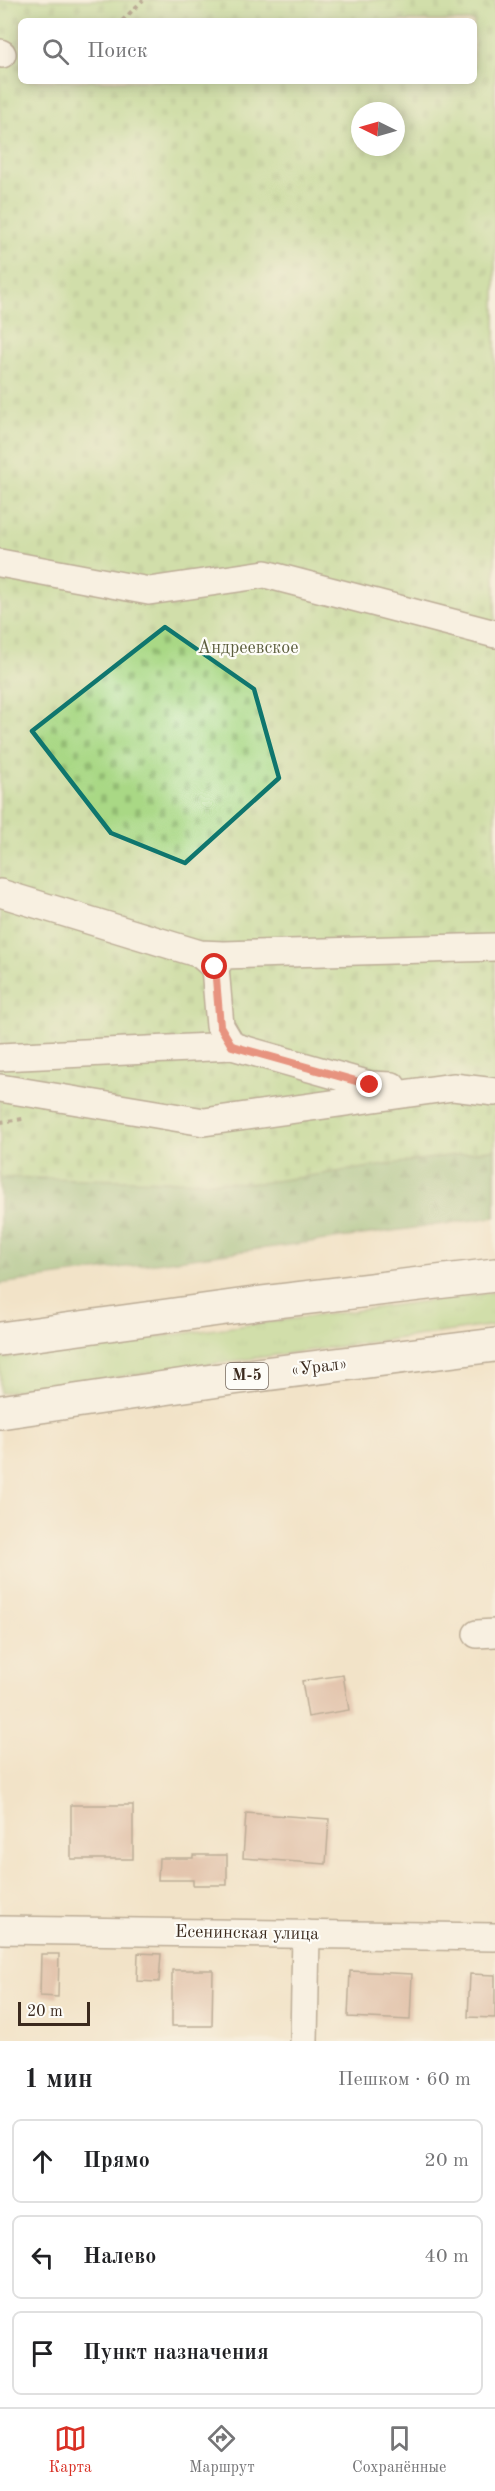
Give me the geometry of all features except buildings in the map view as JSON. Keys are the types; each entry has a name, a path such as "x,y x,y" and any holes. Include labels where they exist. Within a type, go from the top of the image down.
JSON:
{"main road":[{"path":"0,1340 261,1303 495,1275"},
{"name":"«Урал»","path":"0,1412 233,1378 495,1345"}],"street":[{"path":"0,562 149,591 265,574 495,634"},
{"path":"0,893 213,959 495,947"},
{"path":"213,959 220,1026 232,1046"},
{"path":"0,1058 232,1046 370,1085 453,1087 495,1092"},
{"path":"0,1088 204,1122 453,1087"},
{"name":"Есенинская улица","path":"0,1930 495,1937"},
{"path":"304,2041 306,1934"}],"path":[{"path":"125,18 143,0"}],"highlighted area":[{"path":"165,627 254,689 279,778 185,863 111,833 32,731"}],"green space":[{"name":"Андреевское","path":"0,0 495,0 495,1149 260,1183 0,1177"},
{"path":"495,1149 495,1217 0,1284 0,1177 260,1183"},
{"path":"495,1292 495,1325 0,1393 0,1358"}],"route":[{"path":"215,967 220,1026 232,1046 370,1085"}]}
